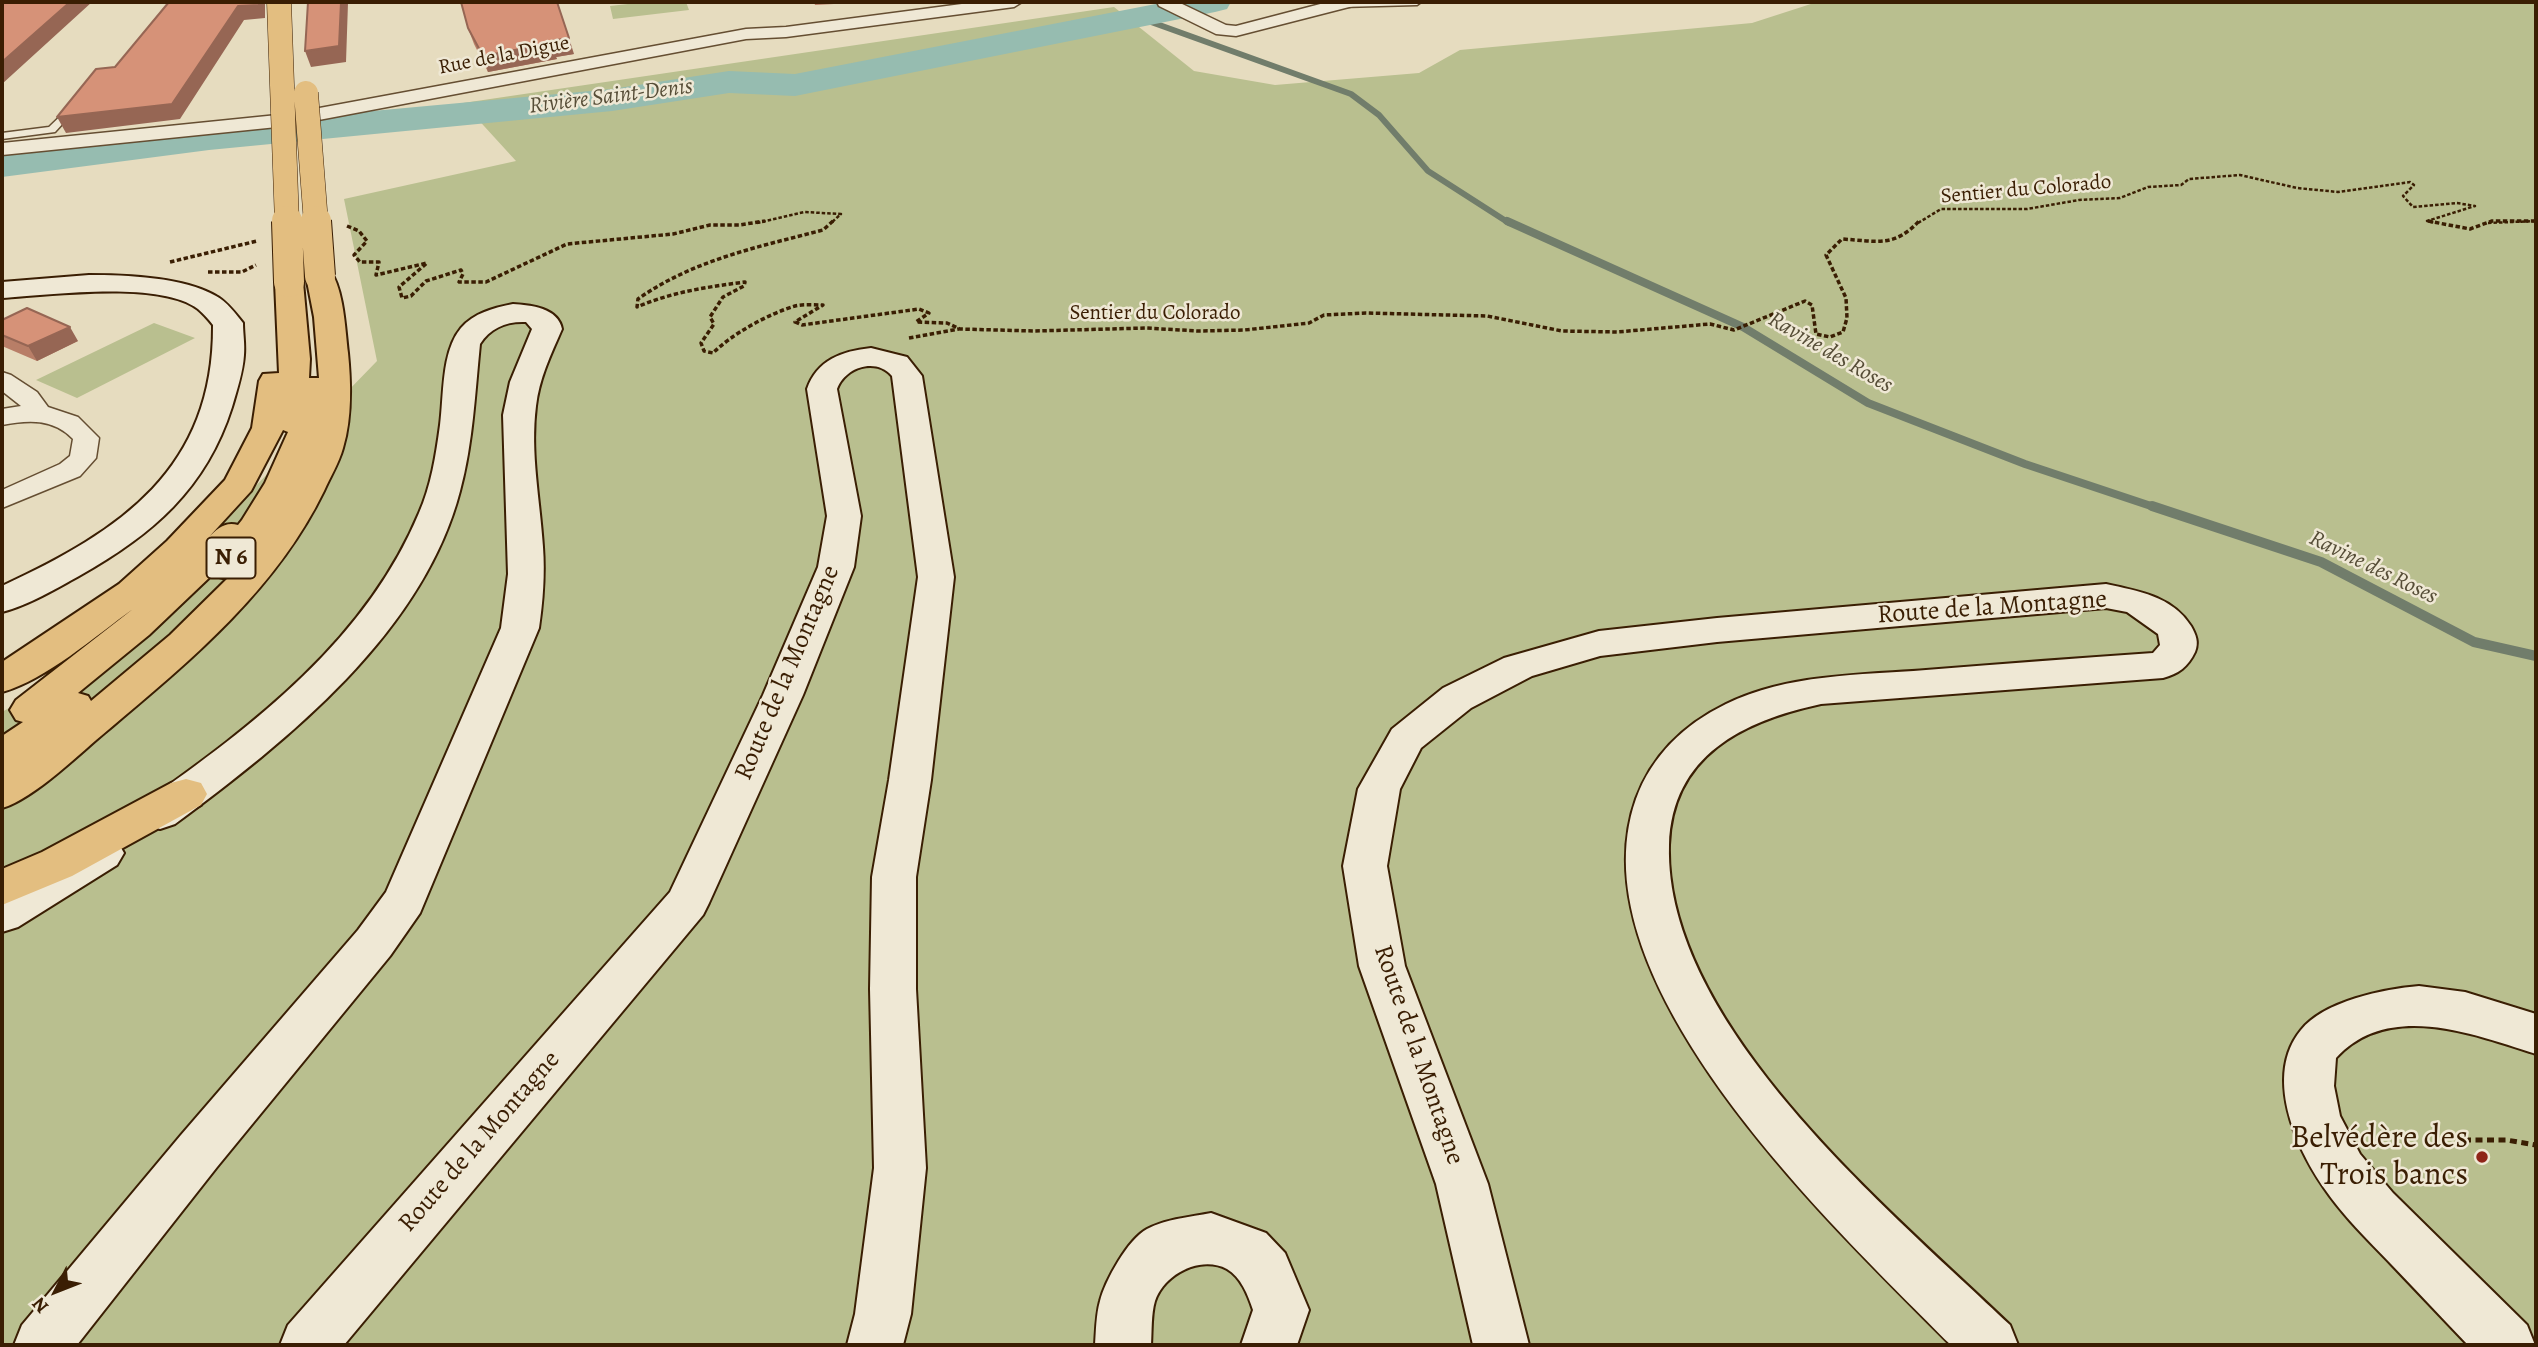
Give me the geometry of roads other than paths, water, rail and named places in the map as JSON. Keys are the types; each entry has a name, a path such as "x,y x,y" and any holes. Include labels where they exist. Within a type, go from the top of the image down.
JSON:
{"main road":[{"name":"N 6","path":"2,756 61,717 136,655 198,597 247,539 282,483 310,417 320,358 305,279 279,2"},
{"name":"N 6","path":"2,729 106,653 187,582 232,534 266,486 291,426 295,359 305,279 299,2"},
{"path":"2,679 132,592 179,549 239,484 268,428 305,279 326,296 333,391 328,447 302,504 272,551 201,631 61,748 2,793"},
{"path":"2,290 89,283 174,291 207,302 228,323 229,357 204,439 189,470 152,508 94,552 2,600"},
{"path":"2,914 105,851 186,794 270,729 350,650 389,600 418,554 437,511 451,455 465,344 471,332 482,323 513,314 539,317 546,322 547,329 528,374 519,413 520,492 529,566 527,598 520,628 404,901 374,943 199,1151 42,1345"},
{"name":"Route de la Montagne","path":"308,1345 687,903 783,695 836,567 844,516 822,389 827,375 836,367 850,361 883,358 897,363 907,376 936,578 910,780 894,877 893,989 900,1168 883,1314 875,1345"},
{"name":"Route de la Montagne","path":"1500,1345 1462,1184 1382,966 1365,866 1378,789 1406,739 1457,698 1518,667 1599,643 2106,596 2128,600 2147,608 2177,631 2181,644 2176,656 2163,665 1821,691 1777,700 1740,713 1714,728 1690,747 1668,772 1651,807 1644,847 1649,886 1661,932 1688,998 1720,1050 1771,1117 1831,1186 1990,1345"},
{"path":"2,888 58,864 186,794"},
{"path":"2507,1345 2388,1224 2342,1171 2317,1127 2310,1087 2312,1053 2330,1031 2362,1016 2399,1007 2440,1006 2477,1013 2536,1034"},
{"path":"1123,1345 1127,1302 1138,1278 1163,1248 1211,1238 1247,1251 1266,1272 1281,1310 1269,1345"}],"street":[{"path":"761,32 865,16 872,12 873,2"},
{"name":"Rue de la Digue","path":"6,143 287,120 761,32 786,32 1014,2"},
{"path":"1165,2 1228,31 1247,30 1344,3"},
{"path":"2,380 28,397 39,413"},
{"path":"2,417 39,413 64,418 77,426 86,438 83,458 70,470 2,500"}],"lane":[{"path":"1344,3 1417,2"},
{"path":"2,135 6,143 52,130 72,108"}],"waterway":[{"name":"Rivière Saint-Denis","path":"2,165 209,138 612,100 729,82 795,85 1215,2"},
{"name":"Ravine des Roses","path":"1140,18 1351,94 1379,115 1428,171 1509,223"},
{"name":"Ravine des Roses","path":"1507,221 1743,327 1868,403 2025,464 2157,508"},
{"name":"Ravine des Roses","path":"2152,506 2321,562 2474,642 2536,656"}],"place":[{"name":"Belvédère des Trois bancs","path":"2482,1157"}]}
